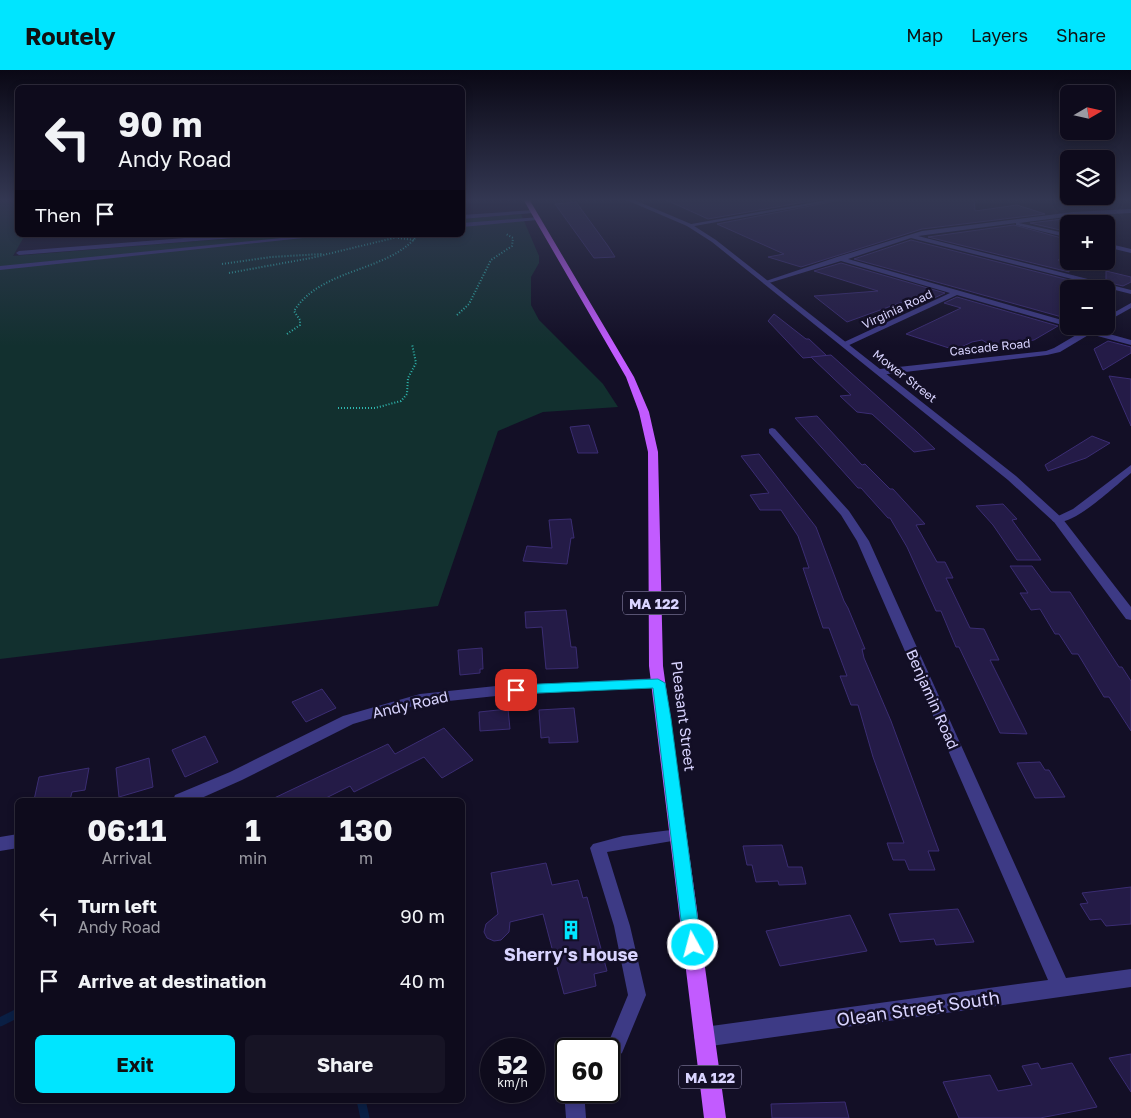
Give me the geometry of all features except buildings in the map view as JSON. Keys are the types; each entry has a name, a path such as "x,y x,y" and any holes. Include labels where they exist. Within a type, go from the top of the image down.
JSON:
{"main road":[{"name":"Pleasant Street","path":"554,248 630,377 647,420 653,452 654,630 658,683 715,1118"}],"street":[{"path":"19,253 84,248"},
{"name":"Mower Street","path":"723,248 1012,478 1058,520 1131,616"},
{"path":"766,282 872,248"},
{"path":"958,248 1131,292"},
{"path":"1118,248 1131,251"},
{"path":"839,258 1060,322"},
{"name":"Virginia Road","path":"845,345 957,292"},
{"path":"1115,315 1131,305"},
{"name":"Cascade Road","path":"880,372 1048,353 1080,335"},
{"path":"1111,335 1131,343"},
{"name":"Benjamin Road","path":"772,431 846,513 863,540 1061,988"},
{"path":"1058,520 1077,511 1131,468"},
{"name":"Andy Road","path":"186,798 236,776 348,720 420,699 496,691 658,683"},
{"path":"0,844 15,842"},
{"name":"Olean Street South","path":"704,1037 1131,978"}],"lane":[{"path":"0,268 200,248"},
{"path":"620,1038 637,995 622,926 598,848 624,842 679,835"},
{"path":"575,1103 576,1118"}],"path":[{"path":"229,273 355,248"},
{"path":"287,334 300,325 300,320 294,311 305,297 323,285 398,253 404,248"},
{"path":"457,315 469,304 490,260 509,248"},
{"path":"222,264 271,257 331,254"},
{"path":"338,408 380,407 405,398 408,392 407,378 416,363 412,344"}],"green space":[{"path":"0,248 18,248 13,256 112,248 536,248 539,256 539,263 531,277 531,305 539,320 603,384 618,407 543,412 498,431 438,606 0,659"}],"waterway":[{"path":"0,1022 15,1014"},
{"path":"362,1103 365,1118"}],"place":[{"name":"Sherry's House","path":"571,930"}],"route":[{"path":"516,690 658,683 665,719 693,945"}]}
